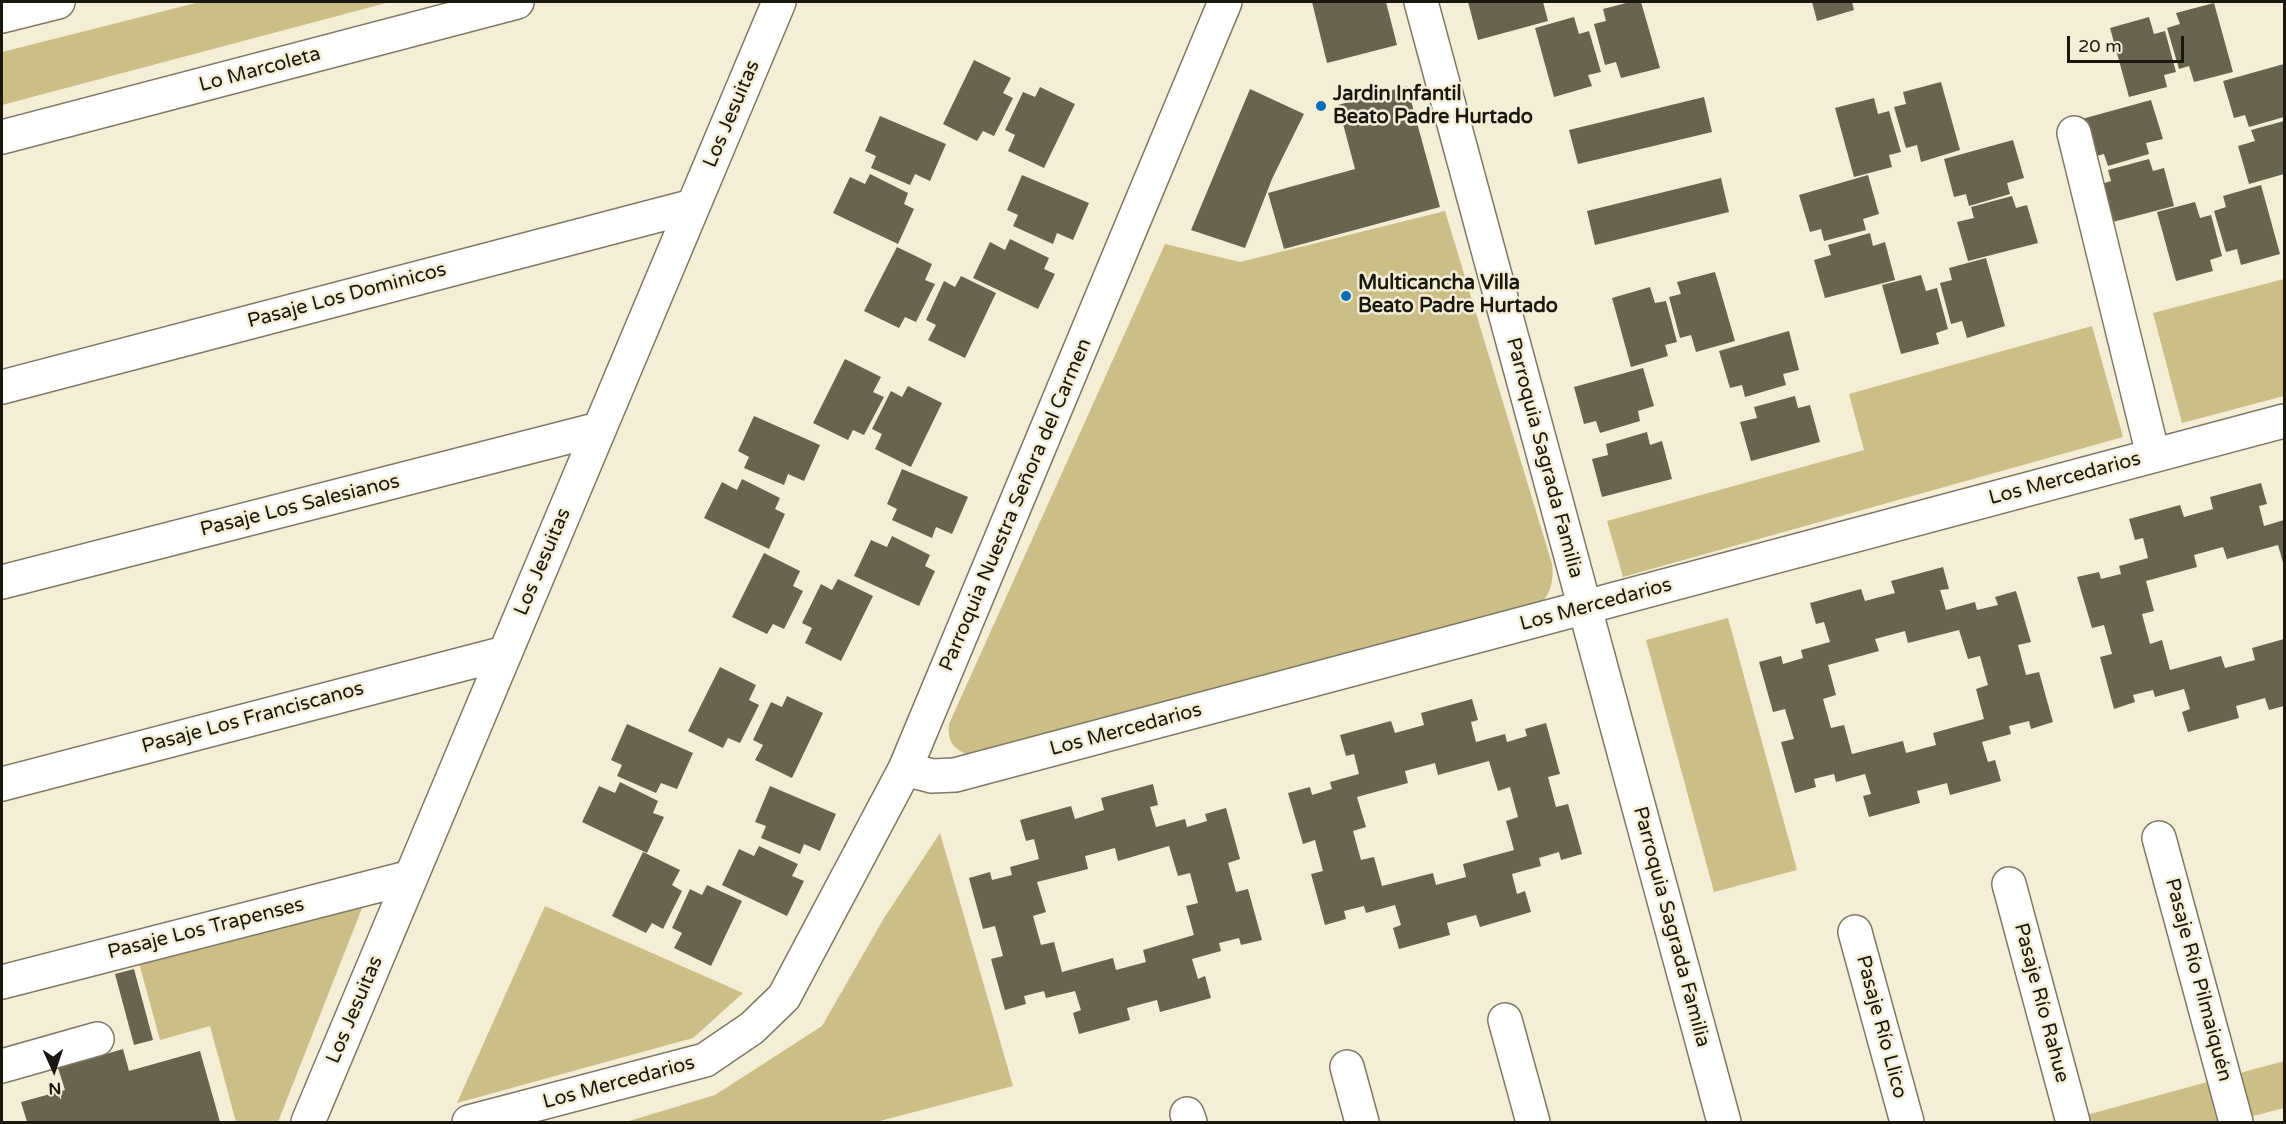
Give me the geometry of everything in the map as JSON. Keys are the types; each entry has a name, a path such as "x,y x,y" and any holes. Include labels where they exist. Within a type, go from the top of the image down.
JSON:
{"street":[{"path":"2,15 58,2"},
{"name":"Lo Marcoleta","path":"2,137 517,2"},
{"name":"Los Jesuitas","path":"308,1122 779,2"},
{"name":"Parroquia Nuestra Señora del Carmen","path":"784,997 905,770 1225,2"},
{"name":"Parroquia Sagrada Familia","path":"1421,2 1724,1122"},
{"path":"2074,133 2153,455"},
{"name":"Pasaje Los Dominicos","path":"2,387 693,206"},
{"name":"Los Mercedarios","path":"905,770 932,776 955,775 2284,421"},
{"name":"Pasaje Los Salesianos","path":"2,582 599,429"},
{"name":"Pasaje Los Franciscanos","path":"2,784 505,653"},
{"name":"Pasaje Río Pilmaiquén","path":"2159,838 2236,1122"},
{"name":"Pasaje Los Trapenses","path":"2,982 411,877"},
{"name":"Pasaje Río Rahue","path":"2009,884 2073,1122"},
{"name":"Pasaje Río Llico","path":"1855,932 1907,1122"},
{"name":"Los Mercedarios","path":"469,1122 705,1060 752,1028 784,997"},
{"path":"1505,1020 1533,1122"},
{"path":"2,1066 97,1039"},
{"path":"1347,1067 1362,1122"}],"shaded area":[{"path":"200,2 390,2 2,105 2,52"},
{"path":"1445,211 1552,564 1551,587 1546,597 1538,605 971,756 956,748 949,736 949,724 1165,244 1240,262"},
{"path":"2284,279 2284,396 2182,423 2153,313"},
{"path":"2092,326 2123,437 1623,577 1607,521 1864,450 1849,394"},
{"path":"1728,618 1797,870 1714,892 1646,640"},
{"path":"940,833 1013,1086 876,1122 626,1122 715,1095 822,1026 884,918"},
{"path":"364,903 278,1122 236,1122 210,1026 160,1040 139,963"},
{"path":"545,906 743,993 693,1038 457,1103"},
{"path":"2284,1061 2284,1108 2230,1122 2061,1122"}],"building":[{"path":"1312,2 1386,2 1397,45 1327,63"},
{"path":"1468,2 1543,2 1548,21 1478,40"},
{"path":"1630,2 1641,2 1660,68 1621,78 1616,62 1605,65 1594,24 1606,21 1603,9"},
{"path":"1812,2 1852,2 1854,10 1817,21"},
{"path":"2214,3 2233,72 2194,82 2189,66 2179,69 2167,28 2180,24 2176,13"},
{"path":"1574,17 1579,34 1589,31 1601,72 1588,75 1592,86 1554,97 1535,28"},
{"path":"2149,17 2154,34 2165,31 2176,72 2164,75 2167,87 2129,97 2110,28"},
{"path":"974,60 1011,78 1003,93 1013,98 994,136 983,131 977,141 943,124"},
{"path":"2284,64 2284,117 2249,127 2245,115 2234,118 2223,81"},
{"path":"1941,82 1960,150 1921,162 1917,145 1906,148 1894,107 1906,104 1903,92"},
{"path":"1407,86 1440,207 1284,249 1268,193 1355,169 1338,105"},
{"path":"1040,87 1075,104 1044,168 1008,151 1015,135 1005,130 1023,92 1035,97"},
{"path":"1250,89 1304,114 1272,179 1245,248 1191,230"},
{"path":"1704,97 1712,132 1578,164 1569,130"},
{"path":"1874,98 1878,114 1889,111 1901,152 1889,155 1892,167 1854,177 1835,108"},
{"path":"2151,100 2163,139 2146,143 2149,154 2108,166 2104,154 2093,157 2082,119"},
{"path":"880,116 946,144 930,181 915,174 910,185 871,168 876,156 865,151"},
{"path":"2284,121 2284,174 2249,184 2238,146 2255,141 2251,130"},
{"path":"2013,140 2024,178 2007,183 2010,194 1969,206 1966,194 1954,197 1944,159"},
{"path":"2149,159 2153,171 2164,168 2174,206 2105,224 2095,186 2111,181 2108,170"},
{"path":"870,174 908,193 904,204 914,209 898,244 833,213 850,177 865,184"},
{"path":"1022,175 1089,203 1073,240 1057,233 1053,244 1013,226 1018,215 1007,210"},
{"path":"1868,175 1879,214 1863,219 1866,230 1824,241 1821,229 1810,232 1799,195"},
{"path":"1721,178 1729,212 1595,245 1587,211"},
{"path":"2261,185 2280,254 2241,265 2237,249 2226,252 2214,211 2226,207 2223,196"},
{"path":"2012,196 2016,208 2027,205 2038,243 1968,261 1957,222 1974,218 1971,207"},
{"path":"2195,202 2200,218 2211,215 2222,256 2210,260 2213,271 2176,281 2157,212"},
{"path":"1870,233 1873,246 1885,242 1895,280 1825,298 1814,260 1831,255 1828,245"},
{"path":"1010,239 1049,258 1044,269 1055,274 1038,309 973,278 990,242 1005,250"},
{"path":"897,247 932,264 925,280 935,284 916,322 905,317 899,328 864,311"},
{"path":"1986,258 2005,326 1967,338 1962,321 1951,324 1940,283 1952,280 1949,268"},
{"path":"1715,272 1735,341 1696,352 1691,335 1680,338 1669,297 1681,294 1677,282"},
{"path":"1921,275 1926,291 1937,288 1948,329 1936,333 1939,344 1901,354 1882,285"},
{"path":"961,276 996,293 965,358 928,340 936,325 926,320 944,281 955,287"},
{"path":"1650,287 1655,303 1666,301 1677,342 1665,345 1668,356 1631,367 1612,298"},
{"path":"1789,331 1799,370 1783,374 1786,385 1745,397 1742,385 1730,388 1719,351"},
{"path":"845,359 881,377 873,392 884,397 864,435 853,430 848,440 813,423"},
{"path":"1643,368 1654,406 1638,411 1640,421 1600,433 1596,421 1584,424 1574,387"},
{"path":"908,386 942,403 911,467 875,449 882,434 872,429 891,391 902,397"},
{"path":"1795,396 1798,408 1810,405 1820,442 1751,461 1740,422 1757,418 1754,407"},
{"path":"754,416 820,445 804,481 788,474 784,485 744,468 749,457 738,451"},
{"path":"1647,432 1650,445 1662,441 1672,479 1602,497 1592,459 1608,455 1606,444"},
{"path":"902,469 968,497 952,534 936,527 932,538 892,520 897,509 887,504"},
{"path":"742,479 780,498 775,509 785,514 769,549 704,518 722,482 737,490"},
{"path":"2261,483 2267,504 2259,506 2264,526 2284,520 2284,566 2278,545 2227,559 2223,547 2194,555 2197,567 2146,581 2154,611 2142,614 2150,644 2162,640 2170,670 2221,656 2225,668 2255,660 2252,648 2284,639 2284,706 2269,710 2265,698 2236,706 2239,718 2188,732 2182,712 2190,709 2184,689 2155,697 2153,690 2133,695 2135,702 2114,709 2100,657 2112,654 2104,625 2092,628 2077,577 2099,572 2101,579 2121,574 2119,566 2148,558 2143,538 2135,540 2129,519 2180,505 2184,517 2213,509 2210,497"},
{"path":"892,536 930,555 925,566 935,571 919,606 854,576 871,540 887,547"},
{"path":"764,553 800,571 793,586 803,591 784,629 773,624 767,634 732,617"},
{"path":"1943,567 1949,589 1940,590 1946,610 1975,602 1977,610 1998,605 1995,597 2016,591 2031,642 2018,645 2026,675 2039,672 2053,722 2031,729 2029,721 2009,726 2011,734 1982,742 1988,762 1995,760 2001,781 1950,795 1947,783 1917,791 1920,803 1869,817 1863,796 1871,794 1865,774 1836,782 1834,774 1814,779 1816,787 1795,793 1781,742 1794,739 1785,709 1773,712 1759,662 1781,656 1783,664 1803,658 1801,650 1830,642 1824,622 1816,624 1810,603 1861,589 1865,601 1895,593 1891,581","holes":["1959,630 1968,659 1980,656 1988,685 1976,689 1984,719 1933,733 1936,745 1906,753 1903,741 1852,754 1844,725 1831,728 1823,699 1836,695 1828,665 1879,651 1875,639 1905,631 1908,643"]},
{"path":"838,579 873,596 841,661 805,643 812,628 802,623 821,584 832,590"},
{"path":"720,667 756,685 749,700 759,705 740,743 728,738 723,748 688,731"},
{"path":"787,696 823,713 792,778 755,760 763,745 753,740 771,702 782,707"},
{"path":"1472,699 1478,720 1471,722 1476,742 1505,734 1507,742 1527,736 1525,729 1546,723 1560,774 1548,777 1556,807 1568,804 1582,854 1561,860 1559,852 1539,858 1541,866 1512,874 1517,894 1525,891 1531,912 1480,927 1476,915 1447,923 1450,935 1399,949 1393,928 1401,925 1395,905 1366,913 1364,906 1344,911 1346,919 1325,925 1311,874 1323,871 1315,840 1303,844 1288,793 1310,787 1312,795 1332,789 1330,782 1359,774 1354,754 1346,756 1340,735 1391,721 1395,733 1424,725 1421,713","holes":["1489,761 1498,791 1510,787 1518,817 1506,821 1514,850 1463,864 1466,877 1436,885 1433,873 1382,886 1374,857 1361,860 1353,831 1366,827 1357,797 1408,783 1405,771 1435,763 1438,775"]},
{"path":"627,724 693,753 677,789 661,783 656,793 617,776 622,765 611,760"},
{"path":"620,782 658,801 653,813 664,817 647,853 582,822 599,786 615,793"},
{"path":"1153,784 1158,805 1150,807 1156,827 1185,819 1187,827 1207,821 1205,814 1226,808 1240,859 1228,863 1236,892 1248,889 1262,940 1241,945 1239,938 1219,943 1221,951 1192,959 1198,979 1205,976 1211,998 1160,1012 1157,1000 1127,1008 1130,1020 1079,1034 1073,1013 1081,1010 1075,991 1046,998 1044,991 1024,996 1026,1004 1005,1010 991,959 1003,956 995,926 983,929 969,878 990,872 992,880 1012,875 1010,867 1039,859 1034,839 1026,841 1020,820 1071,806 1075,819 1104,810 1101,798","holes":["1169,846 1178,876 1190,873 1198,903 1186,906 1194,935 1143,950 1146,962 1116,970 1113,958 1062,972 1054,942 1041,945 1033,916 1046,912 1037,882 1088,869 1085,856 1115,848 1118,861"]},
{"path":"770,786 836,814 820,851 804,844 800,854 761,838 766,826 755,822"},
{"path":"759,846 798,864 792,876 804,881 787,916 722,885 739,849 754,856"},
{"path":"643,852 680,870 672,885 682,891 663,929 652,923 646,933 612,916"},
{"path":"707,885 742,901 711,966 674,948 682,933 672,928 690,889 702,895"},
{"path":"134,969 153,1040 134,1045 115,974"},
{"path":"123,1049 129,1071 200,1051 220,1122 27,1122 21,1102 65,1090 58,1068"}],"place":[{"name":"Jardin Infantil Beato Padre Hurtado","path":"1321,106"},
{"name":"Multicancha Villa Beato Padre Hurtado","path":"1346,296"}]}
